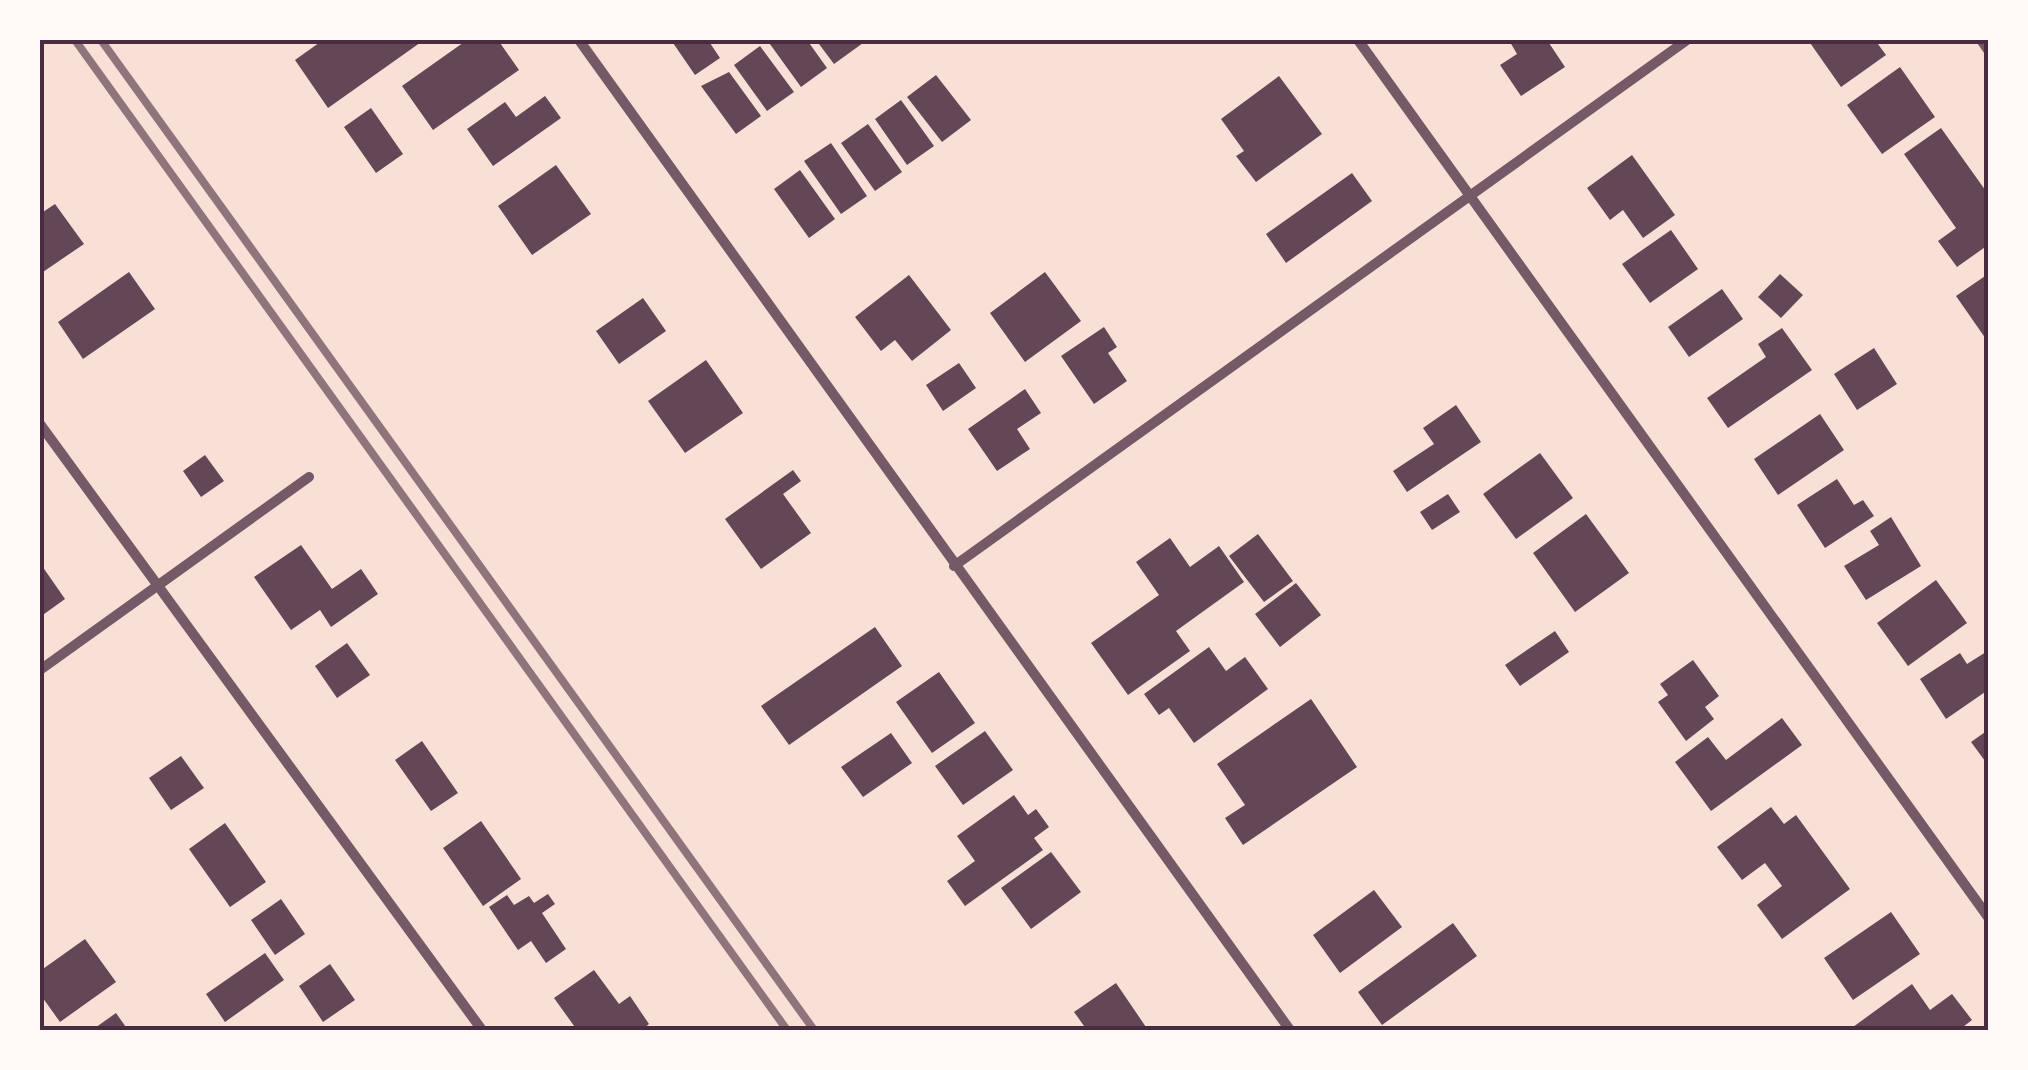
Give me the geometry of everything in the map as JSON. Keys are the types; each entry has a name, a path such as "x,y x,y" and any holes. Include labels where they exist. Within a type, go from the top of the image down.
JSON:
{"street":[{"path":"579,40 1290,1030"},
{"path":"1358,40 1988,917"},
{"path":"954,566 1687,40"},
{"path":"1981,40 1988,50"},
{"path":"40,424 482,1030"},
{"path":"40,670 309,477"}],"building":[{"path":"323,40 424,40 328,108 295,60"},
{"path":"467,40 498,40 519,70 433,130 402,86"},
{"path":"671,40 708,40 720,58 695,75"},
{"path":"767,40 807,40 827,68 801,87"},
{"path":"816,40 861,40 863,43 834,64"},
{"path":"1547,40 1565,67 1521,96 1500,65 1517,54 1510,42"},
{"path":"1808,40 1875,40 1886,55 1841,87"},
{"path":"760,46 794,92 767,111 734,65"},
{"path":"1900,67 1935,117 1882,154 1847,105"},
{"path":"729,72 761,116 736,134 701,86"},
{"path":"936,75 971,120 942,142 907,97"},
{"path":"1279,76 1322,134 1256,182 1236,156 1244,151 1221,119"},
{"path":"545,96 561,118 493,166 467,129 505,102 516,117"},
{"path":"901,100 934,146 907,165 875,119"},
{"path":"371,108 403,154 376,173 344,127"},
{"path":"868,124 902,172 875,191 841,143"},
{"path":"1941,128 1988,194 1988,245 1957,267 1938,241 1956,228 1904,154"},
{"path":"831,143 867,196 841,214 804,161"},
{"path":"1632,155 1675,215 1643,238 1623,210 1610,220 1587,188"},
{"path":"556,165 591,214 532,255 498,206"},
{"path":"800,170 835,219 809,238 774,189"},
{"path":"1352,173 1372,201 1286,263 1266,234"},
{"path":"55,204 84,244 40,274 40,214"},
{"path":"1671,230 1698,269 1650,303 1622,264"},
{"path":"129,272 155,309 83,359 58,322"},
{"path":"1045,272 1081,321 1025,362 990,313"},
{"path":"1780,274 1803,295 1781,318 1758,297"},
{"path":"1988,274 1988,342 1956,296"},
{"path":"909,275 951,330 912,361 895,340 881,351 855,317"},
{"path":"1722,289 1743,319 1689,357 1668,327"},
{"path":"643,298 666,331 619,364 596,331"},
{"path":"1104,327 1117,347 1108,353 1127,381 1094,404 1061,356"},
{"path":"1782,328 1812,370 1728,428 1707,398 1766,357 1758,344"},
{"path":"1874,348 1897,384 1857,410 1834,374"},
{"path":"706,360 743,413 685,453 648,401"},
{"path":"959,363 976,388 943,411 926,385"},
{"path":"1025,389 1041,413 1017,429 1030,449 997,471 968,429"},
{"path":"1456,405 1481,442 1407,492 1393,471 1434,444 1423,428"},
{"path":"1820,414 1844,450 1778,495 1754,459"},
{"path":"1540,453 1573,498 1516,539 1483,494"},
{"path":"205,455 224,481 201,497 183,471"},
{"path":"793,470 801,481 783,494 811,533 761,569 725,519"},
{"path":"1837,479 1854,505 1863,500 1874,516 1825,548 1797,505"},
{"path":"1448,494 1460,512 1432,530 1420,512"},
{"path":"1586,514 1629,573 1575,612 1533,553"},
{"path":"1891,517 1921,566 1866,600 1844,566 1879,545 1870,531"},
{"path":"1258,534 1293,581 1264,602 1229,556"},
{"path":"1170,538 1190,567 1219,546 1244,582 1176,631 1190,651 1128,695 1091,643 1159,595 1136,562"},
{"path":"301,545 332,589 361,569 378,594 331,627 320,610 291,630 254,577"},
{"path":"40,563 65,599 40,617"},
{"path":"1936,580 1967,623 1908,666 1877,623"},
{"path":"1296,583 1321,615 1280,647 1255,614"},
{"path":"875,627 902,666 789,745 761,706"},
{"path":"1555,631 1569,652 1520,686 1505,665"},
{"path":"347,643 370,675 337,698 315,666"},
{"path":"1209,647 1226,671 1245,657 1268,689 1194,743 1169,708 1159,715 1144,694"},
{"path":"1986,652 1988,690 1946,719 1920,679 1960,653 1967,664"},
{"path":"1693,660 1719,696 1705,707 1714,719 1686,741 1658,702 1668,695 1660,684"},
{"path":"939,672 975,723 932,753 896,702"},
{"path":"1311,699 1357,767 1243,845 1225,818 1245,805 1217,764"},
{"path":"1782,718 1802,745 1711,811 1675,762 1708,737 1726,760"},
{"path":"1988,730 1988,765 1971,742"},
{"path":"985,731 1013,770 963,805 935,766"},
{"path":"891,733 912,763 863,797 841,767"},
{"path":"422,741 458,793 431,811 395,760"},
{"path":"181,756 204,788 171,810 149,778"},
{"path":"1014,795 1028,815 1036,809 1049,827 1034,838 1043,850 965,906 947,881 975,861 957,836"},
{"path":"1771,807 1784,824 1796,815 1850,889 1782,939 1757,905 1782,886 1765,863 1742,880 1717,847"},
{"path":"481,821 521,879 483,906 443,848"},
{"path":"225,823 266,882 230,907 189,849"},
{"path":"1051,852 1081,892 1031,929 1001,888"},
{"path":"1374,890 1402,927 1340,973 1313,935"},
{"path":"548,894 555,904 542,913 566,949 546,963 531,941 518,950 489,907 507,895 514,905 529,896 534,903"},
{"path":"281,899 305,934 275,955 251,920"},
{"path":"1891,912 1920,954 1853,1000 1824,958"},
{"path":"1453,923 1477,956 1382,1025 1358,992"},
{"path":"85,939 116,982 60,1022 40,994 40,971"},
{"path":"265,953 284,980 225,1022 206,994"},
{"path":"330,964 355,1000 323,1022 299,986"},
{"path":"594,970 619,1004 630,996 649,1024 642,1030 577,1030 554,998"},
{"path":"1116,983 1148,1030 1087,1030 1074,1012"},
{"path":"1912,984 1930,1010 1952,994 1972,1020 1959,1030 1853,1027"},
{"path":"116,1013 128,1030 92,1030"}],"railway":[{"path":"75,40 787,1030"},
{"path":"101,40 814,1030"}]}
